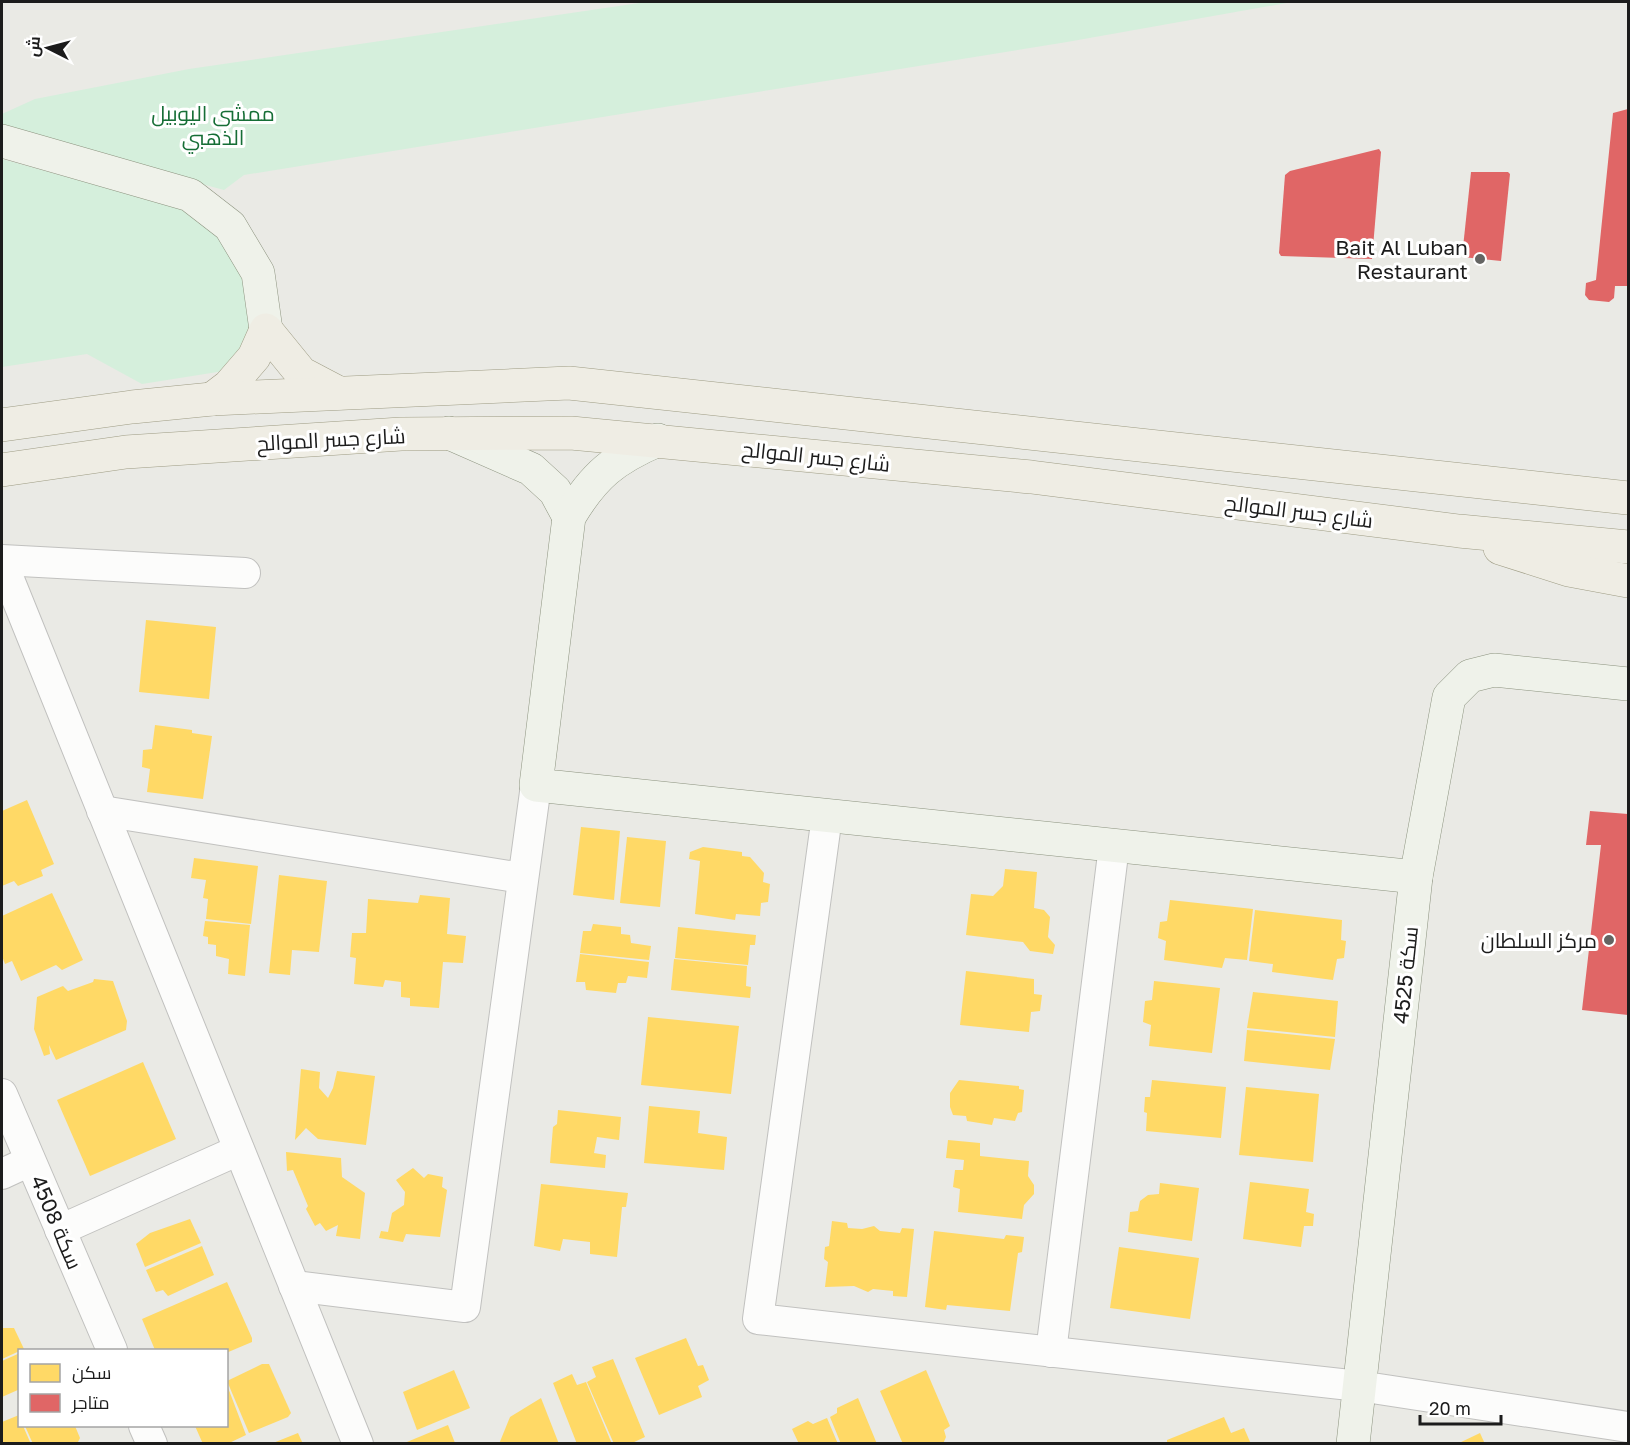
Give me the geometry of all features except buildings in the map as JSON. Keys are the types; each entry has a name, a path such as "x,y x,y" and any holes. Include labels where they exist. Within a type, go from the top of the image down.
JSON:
{"main road":[{"path":"212,399 229,386 254,357 266,330 301,373 339,393"},
{"path":"2,425 132,407 212,399 569,382 1629,498"},
{"name":"شارع جسر الموالح","path":"2,470 126,452 401,434 571,433 1031,477 1459,531 1629,547"},
{"path":"1459,531 1513,553 1558,567 1629,581"}],"street":[{"path":"2,141 190,195 230,226 258,273 266,330"},
{"path":"449,433 531,470 555,491 569,517"},
{"path":"294,1286 465,1307 536,785 569,517 585,491 606,469 630,452 658,440"},
{"path":"245,573 2,561 358,1443"},
{"name":"سكة 4525","path":"1353,1443 1416,878 1449,697 1470,676 1494,670 1629,684"},
{"path":"536,785 1416,878"},
{"path":"102,811 522,878"},
{"path":"828,816 758,1319 1359,1386 1629,1428"},
{"path":"1051,1352 1114,846"},
{"name":"سكة 4508","path":"2,1094 112,1349"},
{"path":"60,1230 239,1150"},
{"path":"2,1174 30,1161"},
{"path":"145,1427 152,1443"}],"green space":[{"name":"ممشى اليوبيل الذهبي","path":"646,2 1292,2 1067,42 244,175 224,190 2,130 2,114 35,99 189,69"},
{"name":"ممشى اليوبيل الذهبي","path":"2,159 186,210 220,228 254,292 249,337 230,370 142,384 87,354 2,367"}],"place":[{"name":"Bait Al Luban Restaurant","path":"1480,259"},
{"name":"مركز السلطان","path":"1609,940"}]}
